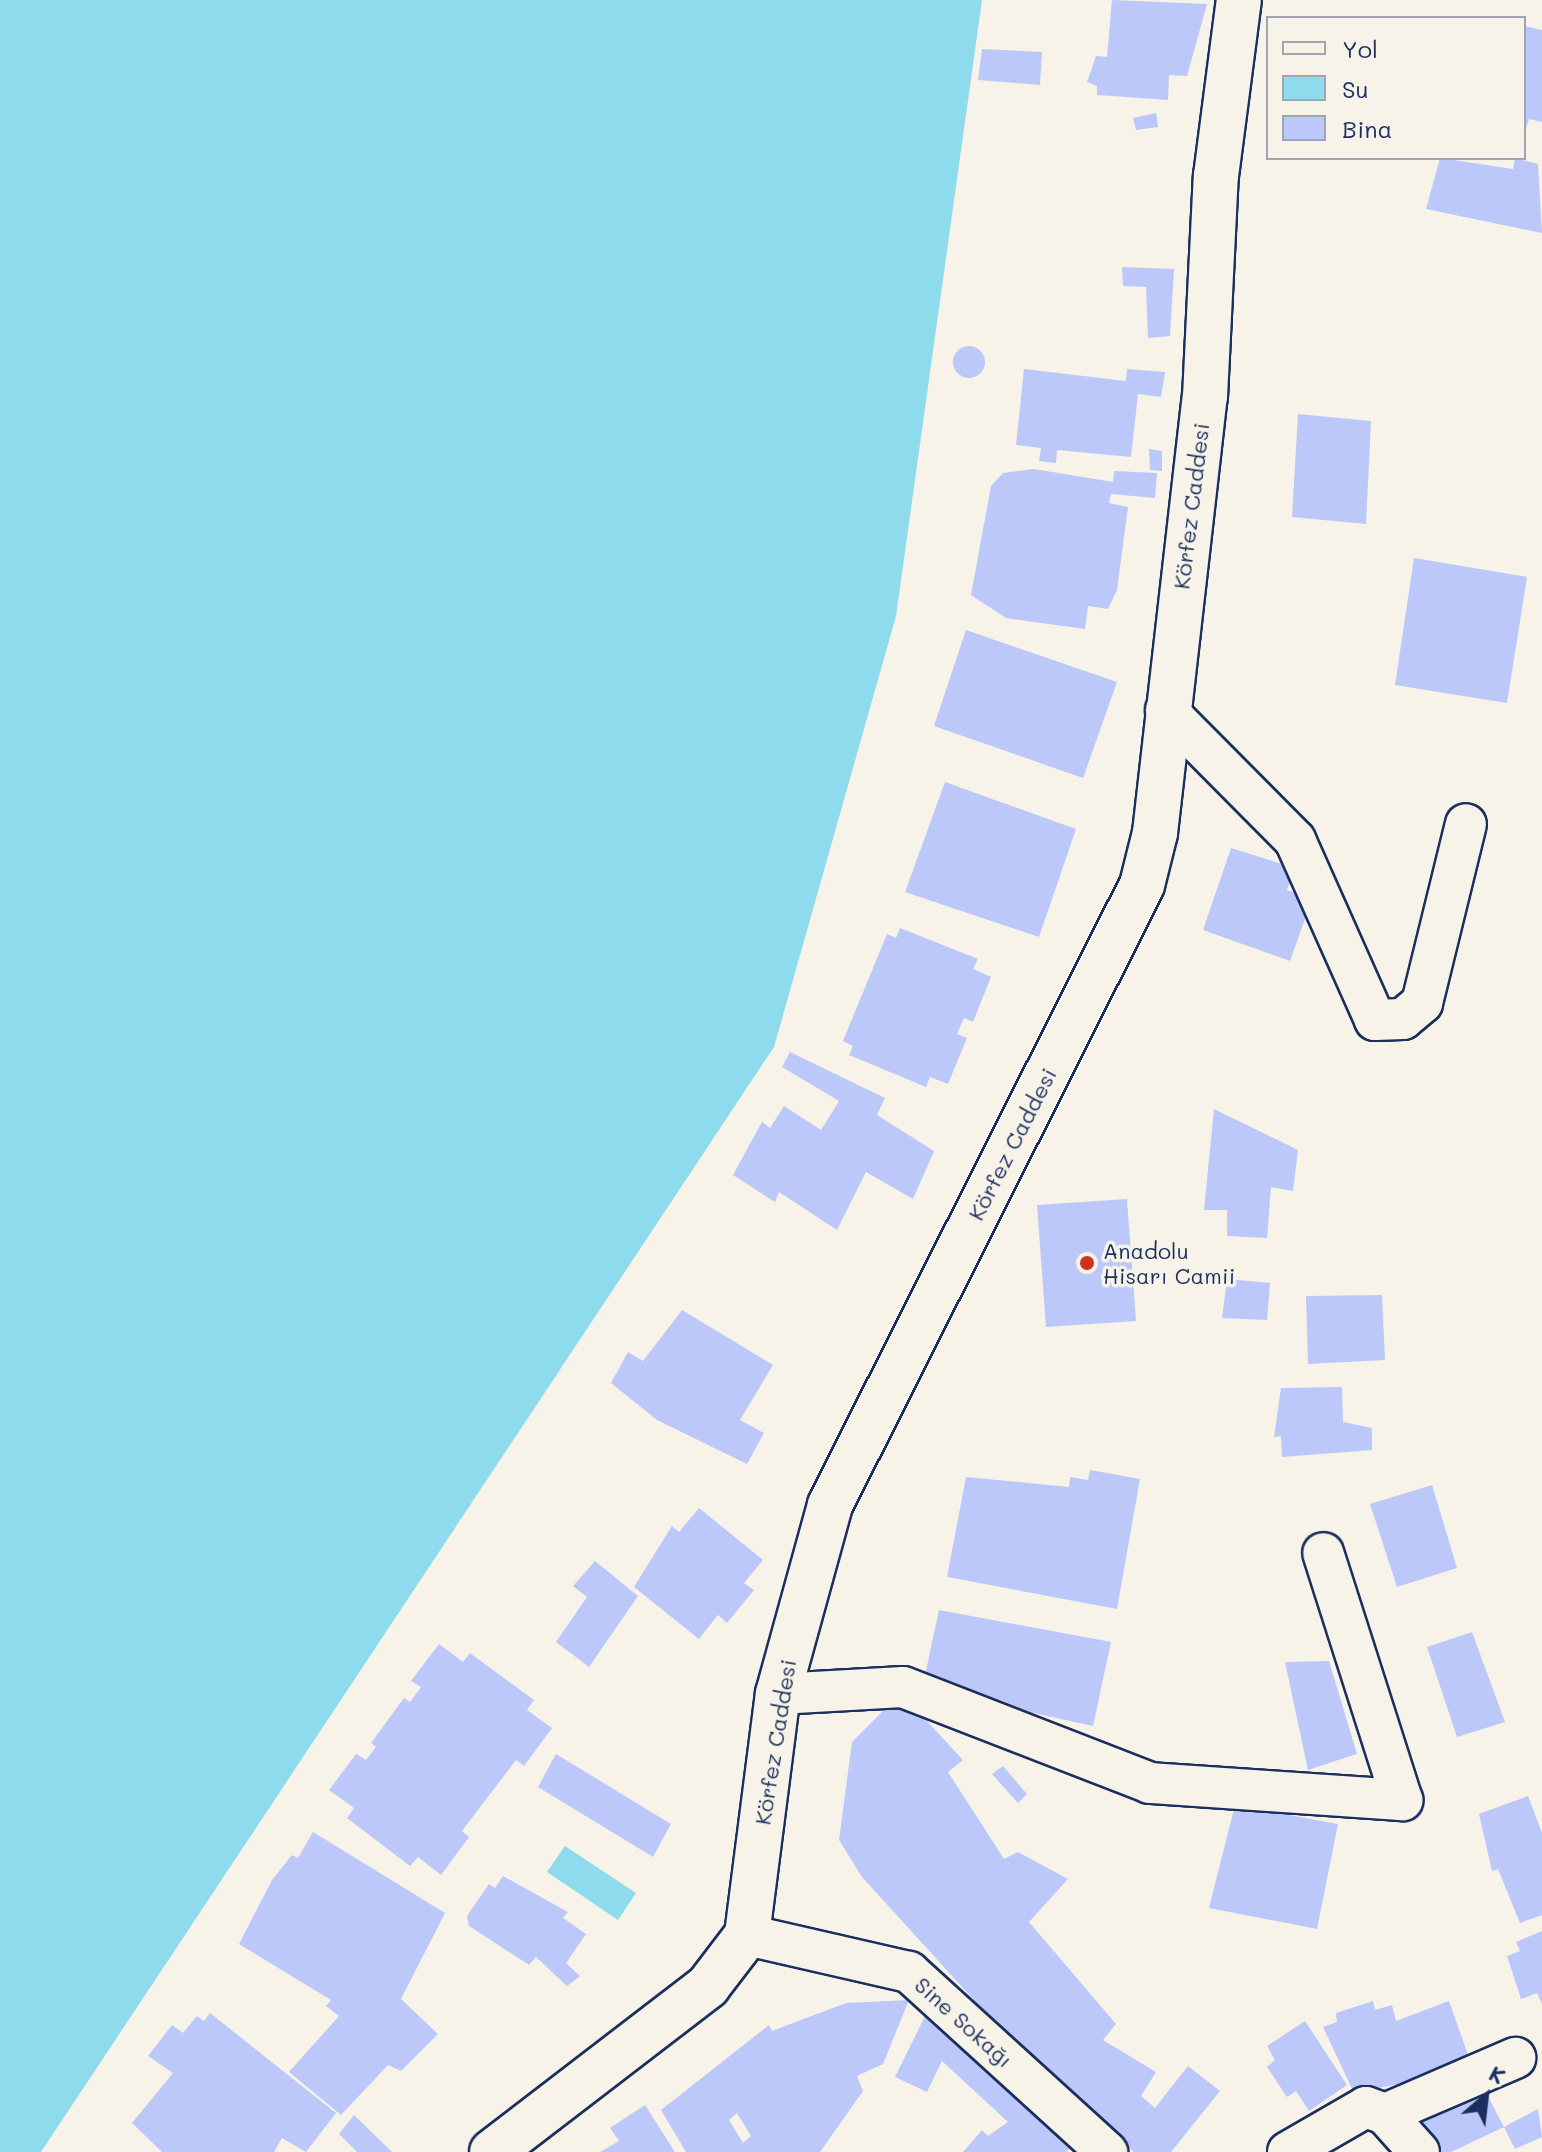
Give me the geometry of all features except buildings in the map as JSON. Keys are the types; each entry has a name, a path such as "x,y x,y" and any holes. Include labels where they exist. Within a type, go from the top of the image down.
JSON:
{"main road":[{"name":"Körfez Caddesi","path":"747,1935 778,1694 830,1505 1142,885 1155,833 1166,710 1205,397 1216,176 1239,0"},
{"path":"492,2152 708,1986 747,1935"}],"street":[{"path":"1166,710 1295,840 1375,1020 1403,1019 1422,1003 1466,824"},
{"path":"778,1694 903,1687 1150,1783 1402,1800 1323,1553"},
{"name":"Sine Sokağı","path":"747,1935 909,1972 1107,2152"},
{"path":"1288,2152 1348,2111 1385,2114 1515,2058"},
{"path":"1385,2114 1419,2152"}],"water":[{"path":"0,0 982,0 896,616 774,1047 41,2152 0,2152"},
{"path":"565,1846 636,1893 618,1920 547,1872"}],"place":[{"name":"Anadolu Hisarı Camii","path":"1087,1263"}]}
